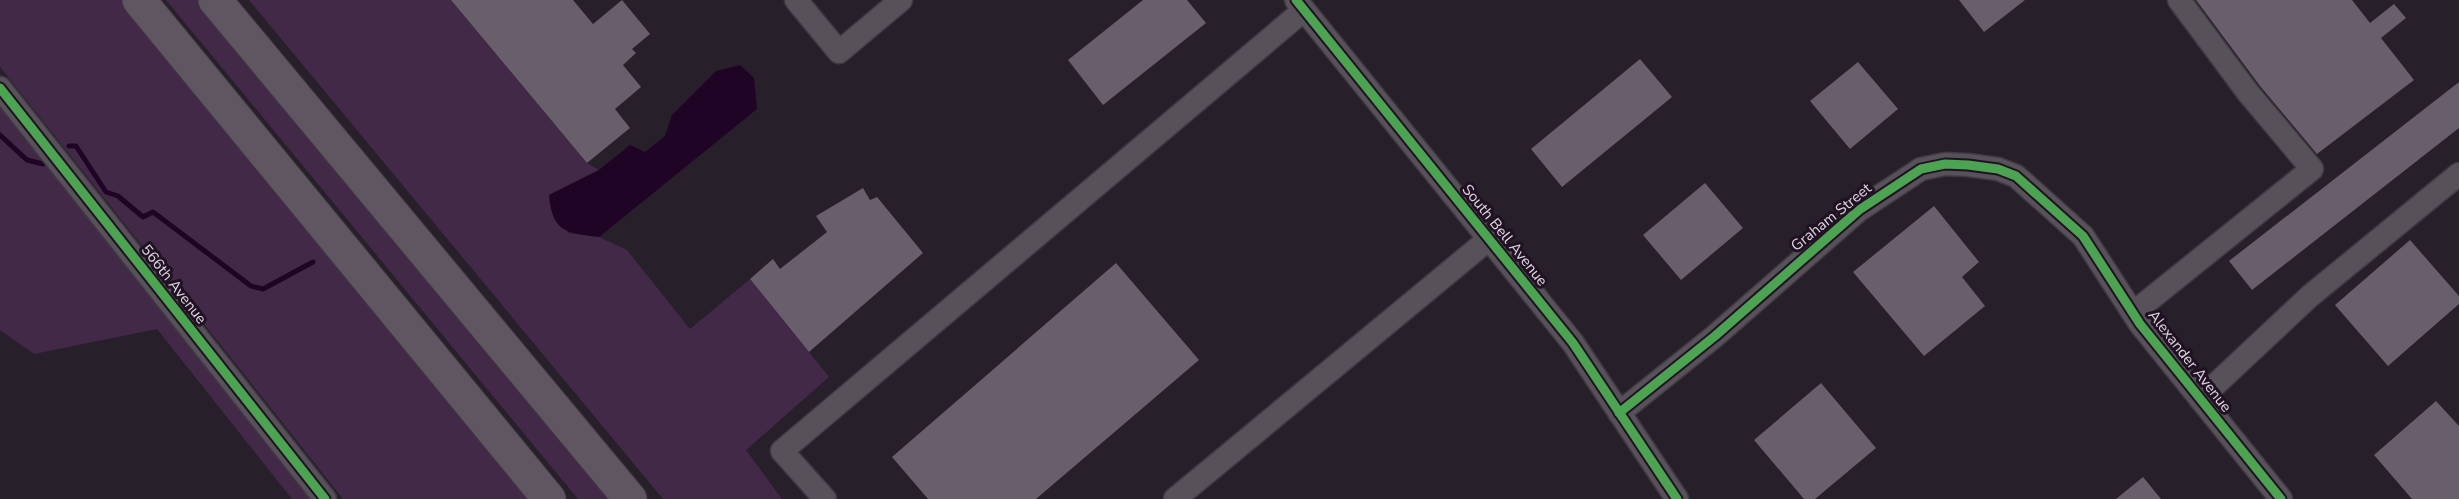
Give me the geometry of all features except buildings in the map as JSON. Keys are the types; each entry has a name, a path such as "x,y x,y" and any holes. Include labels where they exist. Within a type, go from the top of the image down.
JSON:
{"highway":[{"path":"139,0 549,499"},
{"path":"215,0 630,499"}],"street":[{"path":"796,0 839,52 901,0"},
{"path":"2133,313 2312,169 2249,94 2179,0"},
{"path":"825,499 782,451 1300,5"},
{"name":"South Bell Avenue","path":"1300,5 1573,343 1677,499"},
{"name":"566th Avenue","path":"0,88 325,499"},
{"name":"Graham Street","path":"1619,413 1715,336 1859,210 1921,169 1946,164 1968,165 1998,169 2016,176 2083,236"},
{"path":"2200,399 2310,296 2459,174"},
{"name":"Alexander Avenue","path":"2083,236 2133,313 2281,499"},
{"path":"1175,499 1489,239"}],"shaded area":[{"path":"0,0 122,0 534,499 343,499 0,67"},
{"path":"166,0 205,0 616,499 578,499"},
{"path":"249,0 451,0 587,163 599,170 549,195 568,233 599,237 627,250 690,329 750,279 829,377 746,450 782,499 663,499"},
{"path":"740,65 754,78 757,109 599,237 569,232 557,223 553,217 549,195 599,170 630,145 645,152 665,136 672,115 716,71"},
{"path":"0,103 315,499 292,499 157,329 34,354 0,330"}],"waterway":[{"path":"0,135 27,160 43,164"},
{"path":"69,146 76,146 106,192 118,196 143,217 153,212 251,286 263,289 313,262"}],"cycle path":[{"path":"1296,0 1573,343 1677,499"},
{"path":"0,88 325,499"},
{"path":"1619,413 1715,336 1859,210 1921,169 1945,164 1968,165 1998,169 2016,176 2083,236 2140,324 2281,499"}]}
